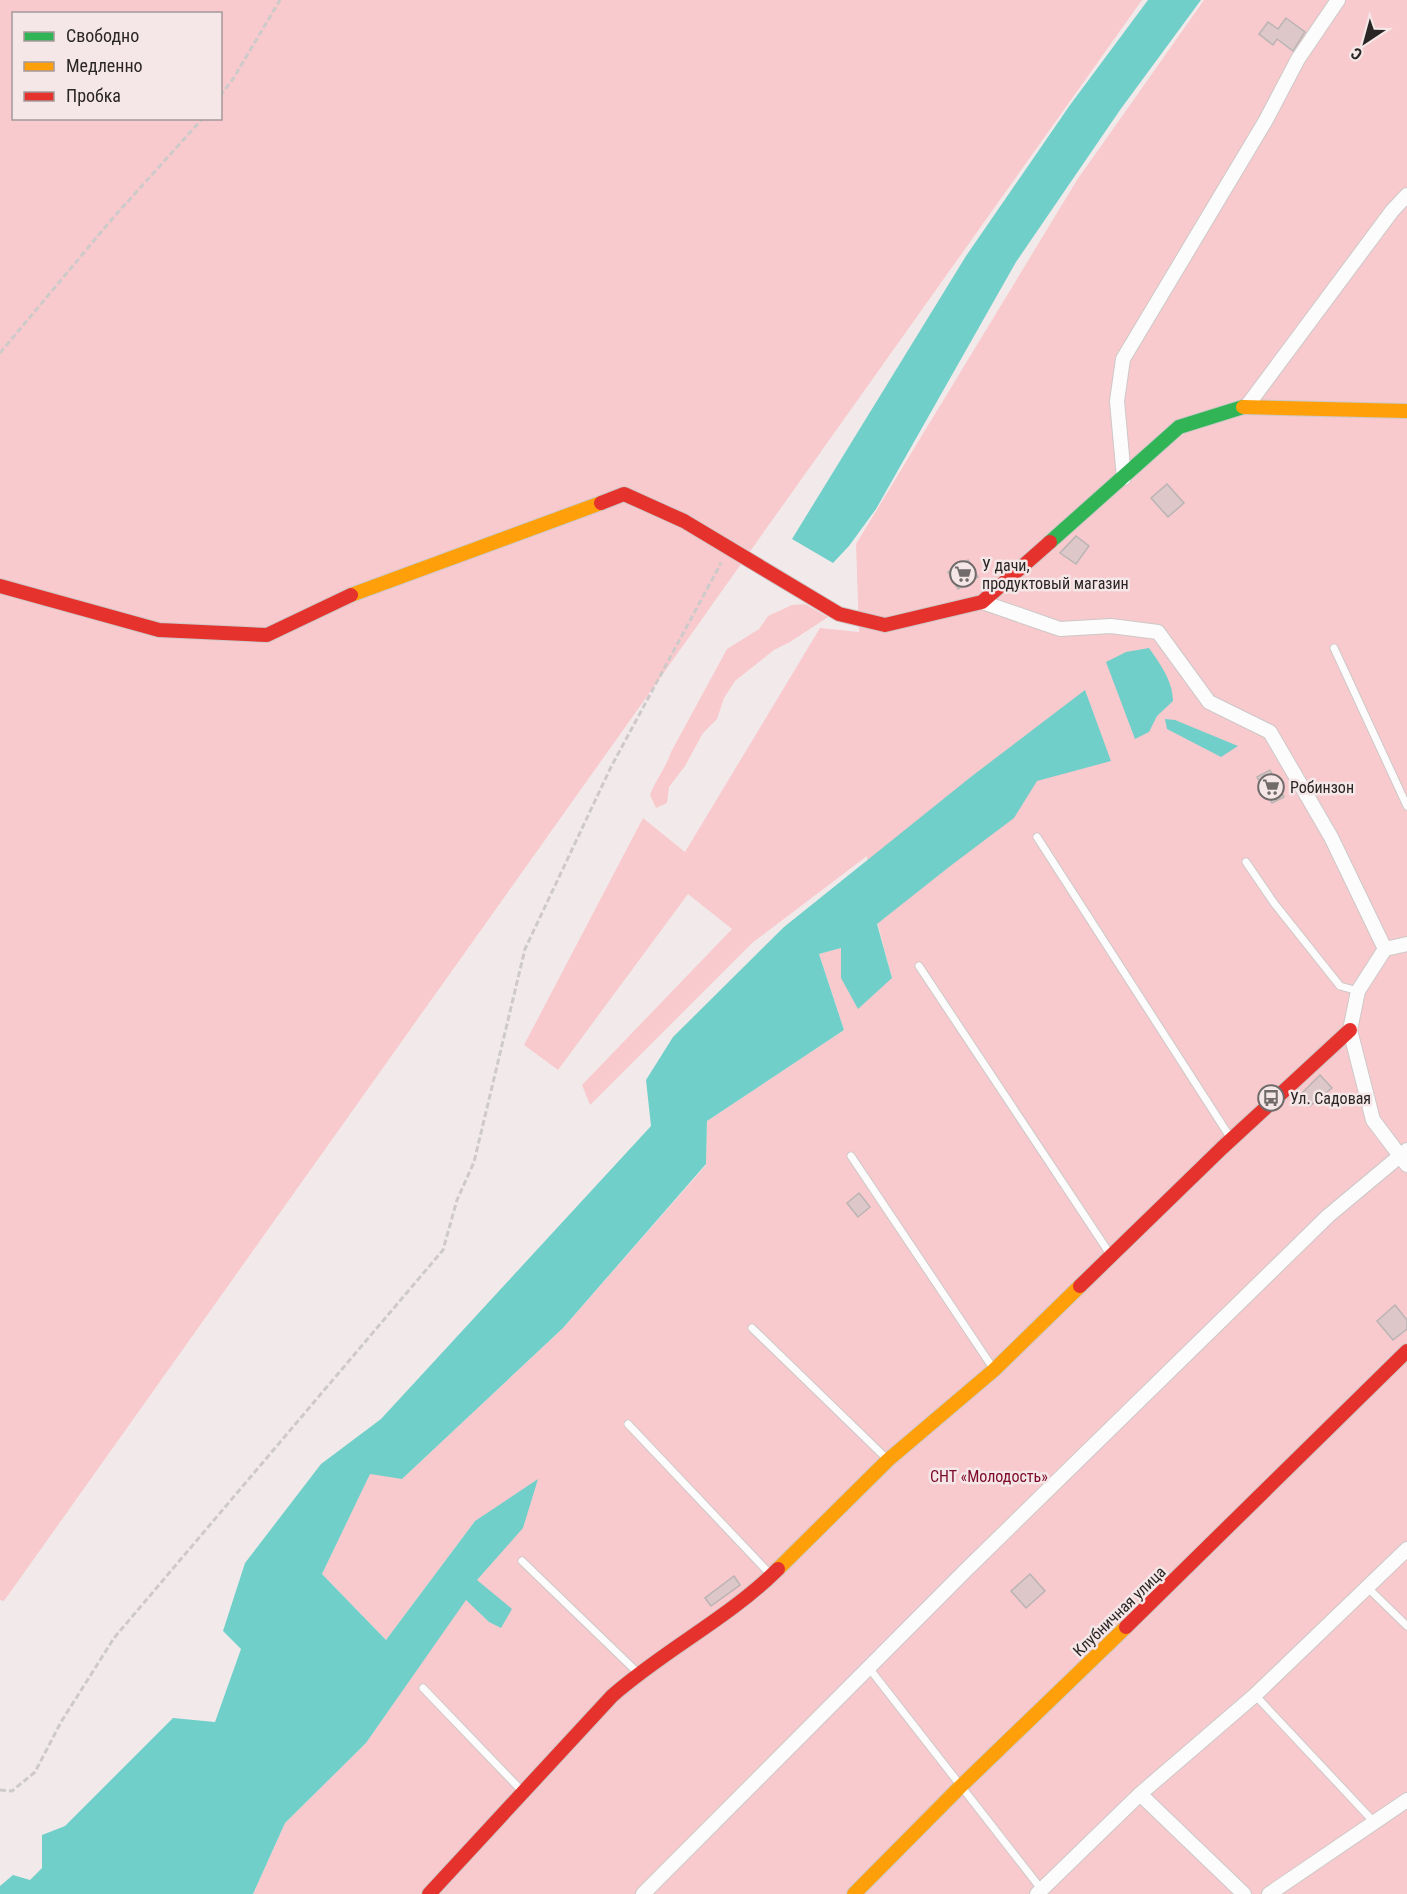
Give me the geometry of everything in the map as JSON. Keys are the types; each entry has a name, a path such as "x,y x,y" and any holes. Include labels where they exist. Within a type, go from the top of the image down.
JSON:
{"street":[{"path":"1124,478 1117,401 1123,359 1266,120 1298,59 1338,0"},
{"path":"1247,406 1407,195"},
{"path":"0,586 159,630 267,635 354,594 624,494 684,521 839,614 885,625 982,602 1179,428 1247,406 1407,411"},
{"path":"982,602 1060,629 1111,626 1158,632 1209,702 1270,732 1331,837 1385,949"},
{"path":"642,1894 868,1668 1328,1216 1405,1157 1373,1120 1350,1030 1358,991 1385,949 1407,944"},
{"path":"429,1894 612,1696 638,1673 771,1576 888,1460 994,1370 1232,1139 1350,1030"},
{"name":"Клубничная улица","path":"854,1894 960,1787 1138,1616 1407,1351"},
{"path":"1041,1892 1140,1794 1255,1695 1407,1549"},
{"path":"1140,1794 1244,1894"},
{"path":"1269,1894 1407,1800"}],"lane":[{"path":"1334,648 1407,806"},
{"path":"1037,837 1232,1139"},
{"path":"1246,862 1274,903 1340,986 1358,991"},
{"path":"919,966 1111,1256"},
{"path":"851,1156 994,1370"},
{"path":"752,1328 888,1460"},
{"path":"628,1424 771,1576"},
{"path":"522,1561 638,1673"},
{"path":"1368,1588 1407,1626"},
{"path":"868,1668 1041,1892"},
{"path":"423,1688 523,1792"},
{"path":"1255,1695 1374,1822"}],"path":[{"path":"222,93 233,79 279,0"},
{"path":"0,353 112,219 201,120"},
{"path":"0,1790 12,1791 35,1772 62,1722 114,1638 442,1250 457,1200 474,1162 525,949 611,767 729,548"}],"green space":[{"path":"0,0 1142,0 4,1601 0,1600"},
{"name":"СНТ «Молодость»","path":"1204,0 1407,0 1407,1894 253,1894 285,1823 366,1743 466,1599 489,1622 476,1581 475,1521 386,1640 322,1574 370,1473 402,1479 563,1328 706,1165 707,1121 844,1030 819,954 841,948 842,978 892,978 869,892 867,856 752,943 590,1105 582,1085 732,929 688,894 558,1070 524,1045 643,818 685,852 820,628 859,632 856,544 1077,180"},
{"path":"805,604 828,617 774,650 735,681 724,698 717,719 703,733 685,766 669,787 667,803 656,808 650,795 652,789 727,649 759,629 768,616 792,605"}],"water":[{"path":"1148,0 1201,0 1120,110 1016,262 876,509 849,546 833,563 792,539 966,256 1070,105"},
{"path":"1149,648 1168,680 1173,701 1157,716 1149,732 1135,739 1106,662 1126,652"},
{"path":"1085,690 1111,761 1037,781 1014,818 877,924 892,978 858,1009 841,978 841,948 819,954 844,1030 707,1121 706,1164 563,1328 402,1479 370,1474 322,1574 386,1640 475,1521 538,1479 523,1528 477,1580 512,1609 501,1628 489,1622 466,1600 366,1743 285,1823 253,1894 0,1894 0,1886 13,1875 30,1880 42,1868 42,1835 65,1826 173,1718 215,1722 241,1649 223,1631 245,1563 321,1464 381,1419 651,1126 646,1080 673,1037 784,927 972,776"},
{"path":"1165,719 1175,720 1238,746 1221,757 1167,729"}],"building":[{"path":"1286,18 1305,32 1293,51 1277,39 1273,45 1259,34 1268,22 1278,29"},
{"path":"1167,484 1184,503 1168,517 1151,498"},
{"path":"1076,536 1089,546 1076,564 1060,553"},
{"name":"У дачи, продуктовый магазин","path":"968,560 978,577 958,589 948,572"},
{"path":"1270,770 1284,797 1272,803 1257,777"},
{"path":"1320,1075 1332,1088 1310,1106 1299,1096"},
{"path":"859,1193 870,1207 858,1217 847,1203"},
{"path":"1395,1305 1407,1320 1407,1329 1393,1340 1377,1321"},
{"path":"1030,1574 1045,1591 1026,1608 1011,1591"},
{"path":"734,1576 740,1585 711,1606 705,1598"}],"traffic: fast":[{"path":"1050,542 1179,427 1243,407"}],"traffic: slow":[{"path":"1243,407 1407,411"},
{"path":"351,595 601,503"},
{"path":"778,1569 888,1460 994,1370 1080,1286"},
{"path":"854,1894 960,1787 1126,1627"}],"traffic: jam":[{"path":"601,503 624,494 684,521 839,614 885,625 982,602 1050,542"},
{"path":"0,586 159,630 267,635 351,595"},
{"path":"1080,1286 1222,1148 1350,1030"},
{"path":"1126,1627 1407,1351"},
{"path":"429,1894 612,1696 632,1679 739,1603 778,1569"}],"place":[{"name":"У дачи, продуктовый магазин","path":"963,574"},
{"name":"Робинзон","path":"1271,787"},
{"name":"Ул. Садовая","path":"1271,1098"}]}
